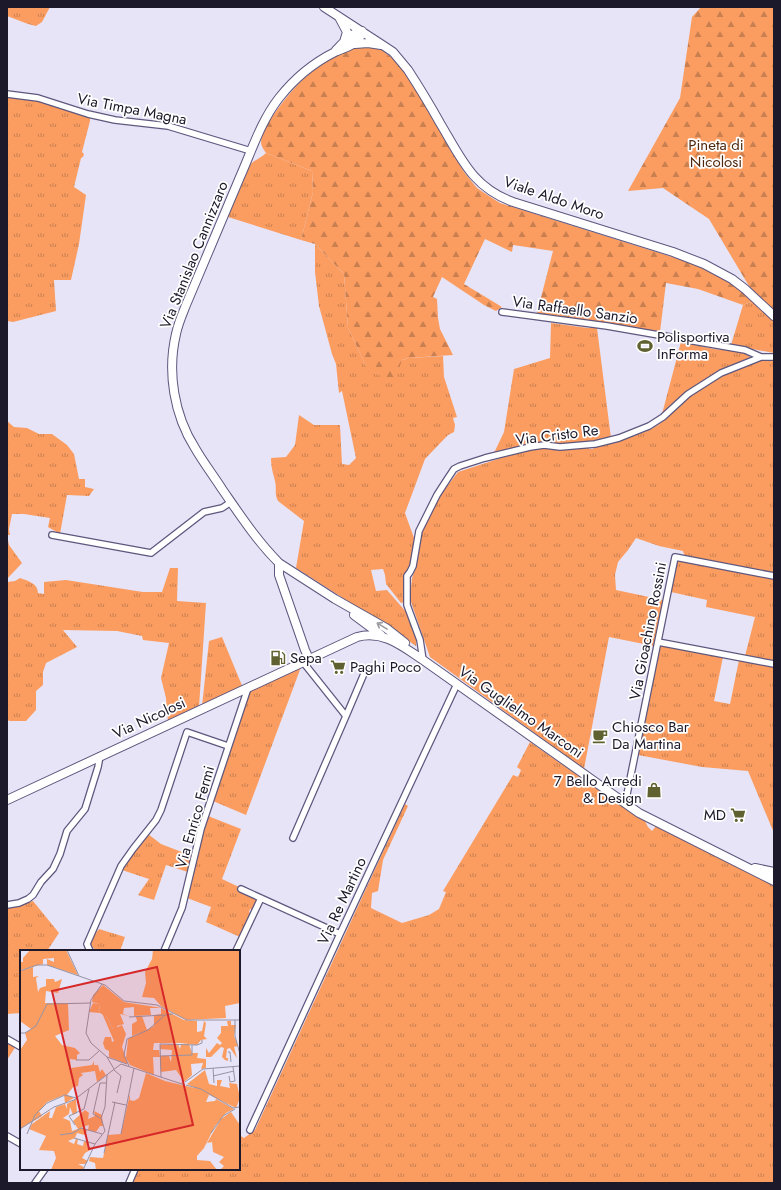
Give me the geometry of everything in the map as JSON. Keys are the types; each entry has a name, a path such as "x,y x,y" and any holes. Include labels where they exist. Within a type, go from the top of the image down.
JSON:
{"street":[{"name":"Viale Aldo Moro","path":"324,7 393,52 408,70 465,164 476,179 492,192 513,202 673,252 704,264 726,275 741,285 774,316"},
{"path":"338,15 347,32 344,42"},
{"path":"334,52 344,42 359,32 362,32"},
{"path":"354,44 359,39 362,32"},
{"path":"334,52 361,42 384,46"},
{"name":"Via Stanislao Cannizzaro","path":"334,52 310,67 297,79 279,99 262,127 186,305 176,334 172,366 174,394 186,432 194,448 231,502 265,548 279,563 334,599"},
{"name":"Via Timpa Magna","path":"7,94 38,98 88,114 115,120 168,126 251,151"},
{"name":"Via Raffaello Sanzio","path":"502,312 607,326 745,350 761,357"},
{"name":"Via Cristo Re","path":"423,660 420,640 406,605 407,576 413,566 419,532 437,495 454,469 486,458 530,447 544,445 560,447 594,444 619,438 650,426 663,417 688,394 721,373 761,357 774,357"},
{"path":"52,535 151,553 204,512 222,508 231,502"},
{"name":"Via Gioachino Rossini","path":"625,804 675,557 774,576"},
{"path":"279,563 279,575 305,650 306,661 346,716"},
{"path":"334,599 386,628 423,660"},
{"path":"334,599 383,637"},
{"name":"Via Guglielmo Marconi","path":"306,661 357,637 365,635 383,637 400,644 625,804 639,813 732,860"},
{"path":"658,642 774,664"},
{"name":"Via Nicolosi","path":"7,800 306,661"},
{"path":"293,838 366,669"},
{"name":"Via Re Martino","path":"250,1130 457,684"},
{"name":"Via Enrico Fermi","path":"164,950 182,908 202,828 248,688"},
{"path":"90,950 87,944 121,866 156,820 161,810 187,732 228,746"},
{"path":"7,905 19,903 28,899 33,895 41,882 53,869 60,854 67,831 85,809 100,756"},
{"path":"732,860 758,869 774,872"},
{"path":"732,860 774,881"},
{"path":"241,889 340,934"},
{"path":"236,950 261,898"},
{"path":"7,1039 20,1046"},
{"path":"7,1136 20,1143"},
{"path":"35,1183 44,1170"},
{"path":"129,1183 135,1170"}],"green space":[{"path":"7,7 50,7 42,22 36,26 7,16"},
{"name":"Pineta di Nicolosi","path":"701,7 774,7 774,311 749,286 709,219 663,188 628,191 680,98 692,17"},
{"path":"359,46 379,48 395,60 409,77 464,172 477,188 492,198 500,203 701,266 736,286 754,301 743,305 698,289 666,283 660,332 537,313 553,251 513,245 512,252 485,239 464,284 502,307 496,311 484,305 442,277 433,297 437,299 440,329 453,355 409,358 402,360 395,380 366,371 366,366 348,328 344,274 315,244 301,240 313,192 312,171 266,153 261,142 267,125 274,114 290,93 306,76 330,58 341,52"},
{"path":"7,95 38,99 90,116 82,152 84,154 81,158 74,187 86,195 79,244 71,280 54,280 56,311 13,322 7,321"},
{"path":"266,153 312,171 313,192 301,240 228,217 250,165"},
{"path":"315,244 344,274 348,328 366,366 366,371 409,358 443,356 444,377 457,417 453,418 455,425 454,432 448,435 425,459 405,513 414,538 411,565 404,577 405,602 401,603 386,584 383,569 371,570 376,591 387,590 407,613 417,636 416,646 296,568 304,521 278,501 276,496 276,484 271,458 286,457 295,445 299,415 314,425 340,425 342,464 349,465 356,458 342,391 339,393 336,364 319,306 315,272"},
{"path":"754,301 774,321 774,353 731,345 743,305"},
{"path":"551,323 597,328 611,438 574,445 535,442 494,453 504,432 514,369 550,358"},
{"path":"681,342 714,349 743,352 749,355 750,359 681,397 662,414"},
{"path":"765,359 774,359 774,573 685,557 683,551 659,546 636,538 618,562 615,575 616,590 663,600 654,646 609,637 584,769 430,657 410,599 412,578 416,567 421,533 439,497 458,472 504,457 540,448 593,449 594,447 639,434 658,425 690,396 708,384 735,370"},
{"path":"7,421 14,427 27,428 39,434 52,434 67,445 74,454 79,479 85,479 85,487 94,489 89,496 67,495 60,534 48,527 50,518 24,514 12,514 9,529 10,535 7,535"},
{"path":"7,535 9,545 22,563 7,579"},
{"path":"681,561 774,579 774,662 745,656 755,617 706,607 707,600 671,592 676,564"},
{"path":"170,568 178,568 177,601 206,603 199,707 168,722 166,698 161,678 169,643 143,640 142,636 117,631 63,630 77,647 46,663 43,672 43,685 36,691 36,710 26,721 7,720 7,582 15,581 20,578 35,585 38,593 44,594 44,582 66,580 143,592 162,592"},
{"path":"222,637 243,688 202,706 209,641"},
{"path":"659,644 723,657 714,701 730,704 739,660 774,667 774,833 748,771 702,767 638,755"},
{"path":"301,667 246,815 213,801 249,692"},
{"path":"530,742 645,821 652,831 656,826 774,885 774,1183 131,1183 137,1170 240,1170 240,1136 244,1138 255,1130 405,804 408,806 383,860 378,891 372,893 371,908 402,923 429,915 439,909 446,892 443,891 513,775 518,777 521,770 517,767"},
{"path":"208,816 241,829 222,879 239,887 238,890 257,899 253,910 250,909 249,912 251,914 240,937 206,922 211,907 187,898"},
{"path":"148,834 161,844 192,856 188,872 166,865 154,900 138,895 149,879 122,870 124,864"},
{"path":"33,901 59,933 48,950 20,950 20,1013 7,1014 7,908"},
{"path":"99,929 125,937 120,950 95,950 91,945 95,934"},
{"path":"7,1041 16,1046 7,1060"}],"place":[{"name":"Polisportiva InForma","path":"645,346"},
{"name":"Sepa","path":"278,658"},
{"name":"Paghi Poco","path":"338,667"},
{"name":"Chiosco Bar Da Martina","path":"600,736"},
{"name":"7 Bello Arredi & Design","path":"654,790"},
{"name":"MD","path":"738,815"}]}
